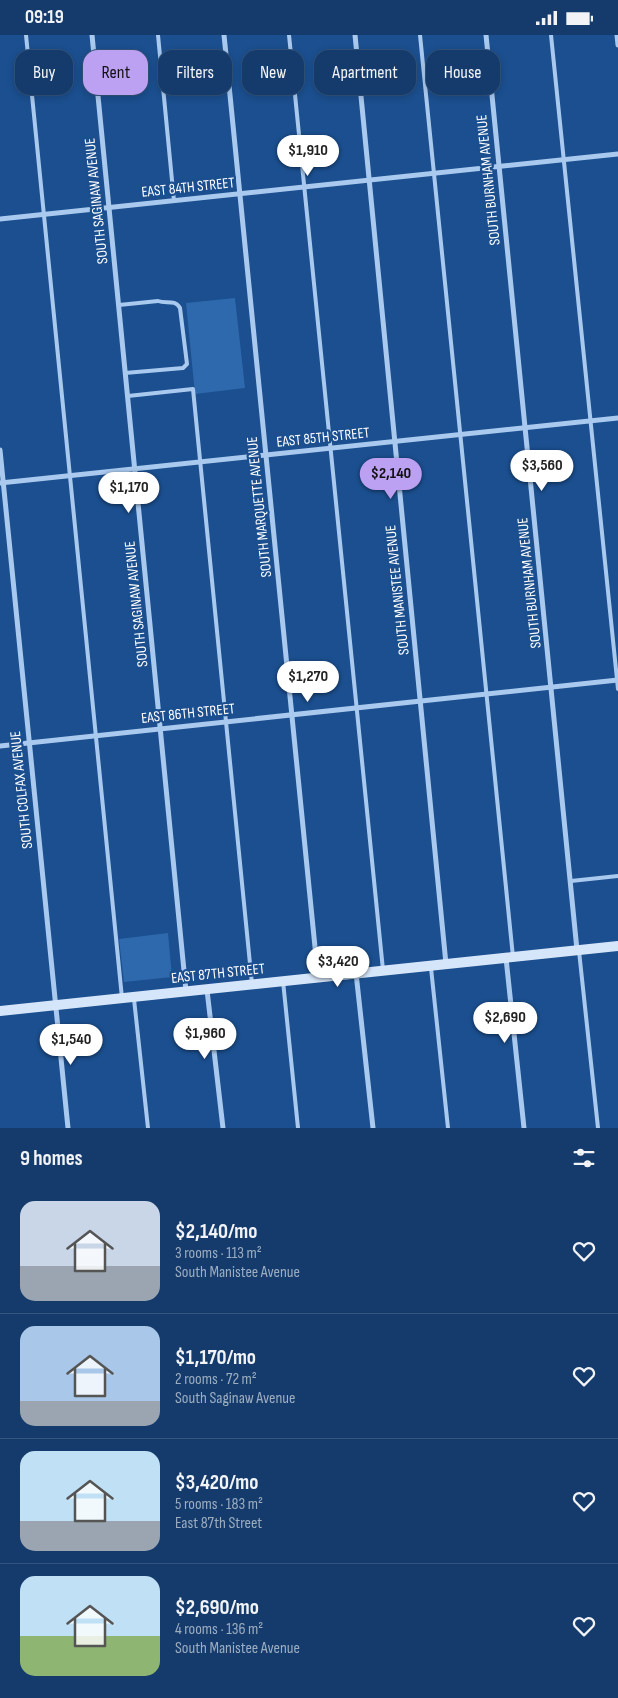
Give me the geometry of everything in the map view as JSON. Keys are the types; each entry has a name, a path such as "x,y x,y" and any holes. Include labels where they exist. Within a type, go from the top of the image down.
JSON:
{"main road":[{"name":"EAST 87TH STREET","path":"0,1011 618,946"}],"street":[{"name":"SOUTH SAGINAW AVENUE","path":"92,35 186,991"},
{"name":"SOUTH MARQUETTE AVENUE","path":"224,35 318,977"},
{"name":"SOUTH MANISTEE AVENUE","path":"355,35 446,964"},
{"name":"SOUTH BURNHAM AVENUE","path":"486,35 578,950"},
{"path":"617,35 618,45"},
{"name":"EAST 84TH STREET","path":"0,219 618,154"},
{"name":"EAST 85TH STREET","path":"2,483 618,418"},
{"name":"SOUTH COLFAX AVENUE","path":"0,449 54,1005 68,1128"},
{"name":"EAST 86TH STREET","path":"0,746 618,681"},
{"path":"509,957 524,1128"},
{"path":"356,973 373,1128"},
{"path":"207,989 223,1128"}],"lane":[{"path":"26,35 122,998"},
{"path":"158,35 174,201"},
{"path":"289,35 383,971"},
{"path":"420,35 462,435 509,957"},
{"path":"551,35 618,689"},
{"path":"119,305 158,301 162,303 172,302 178,305 180,308 187,364 183,368 125,373"},
{"path":"128,396 192,389 252,984"},
{"path":"571,881 618,876"},
{"path":"578,950 598,1128"},
{"path":"431,965 448,1128"},
{"path":"283,981 298,1128"},
{"path":"134,997 148,1128"}],"shaded area":[{"path":"235,298 245,388 195,394 186,303"},
{"path":"168,933 172,977 124,982 119,939"}]}
